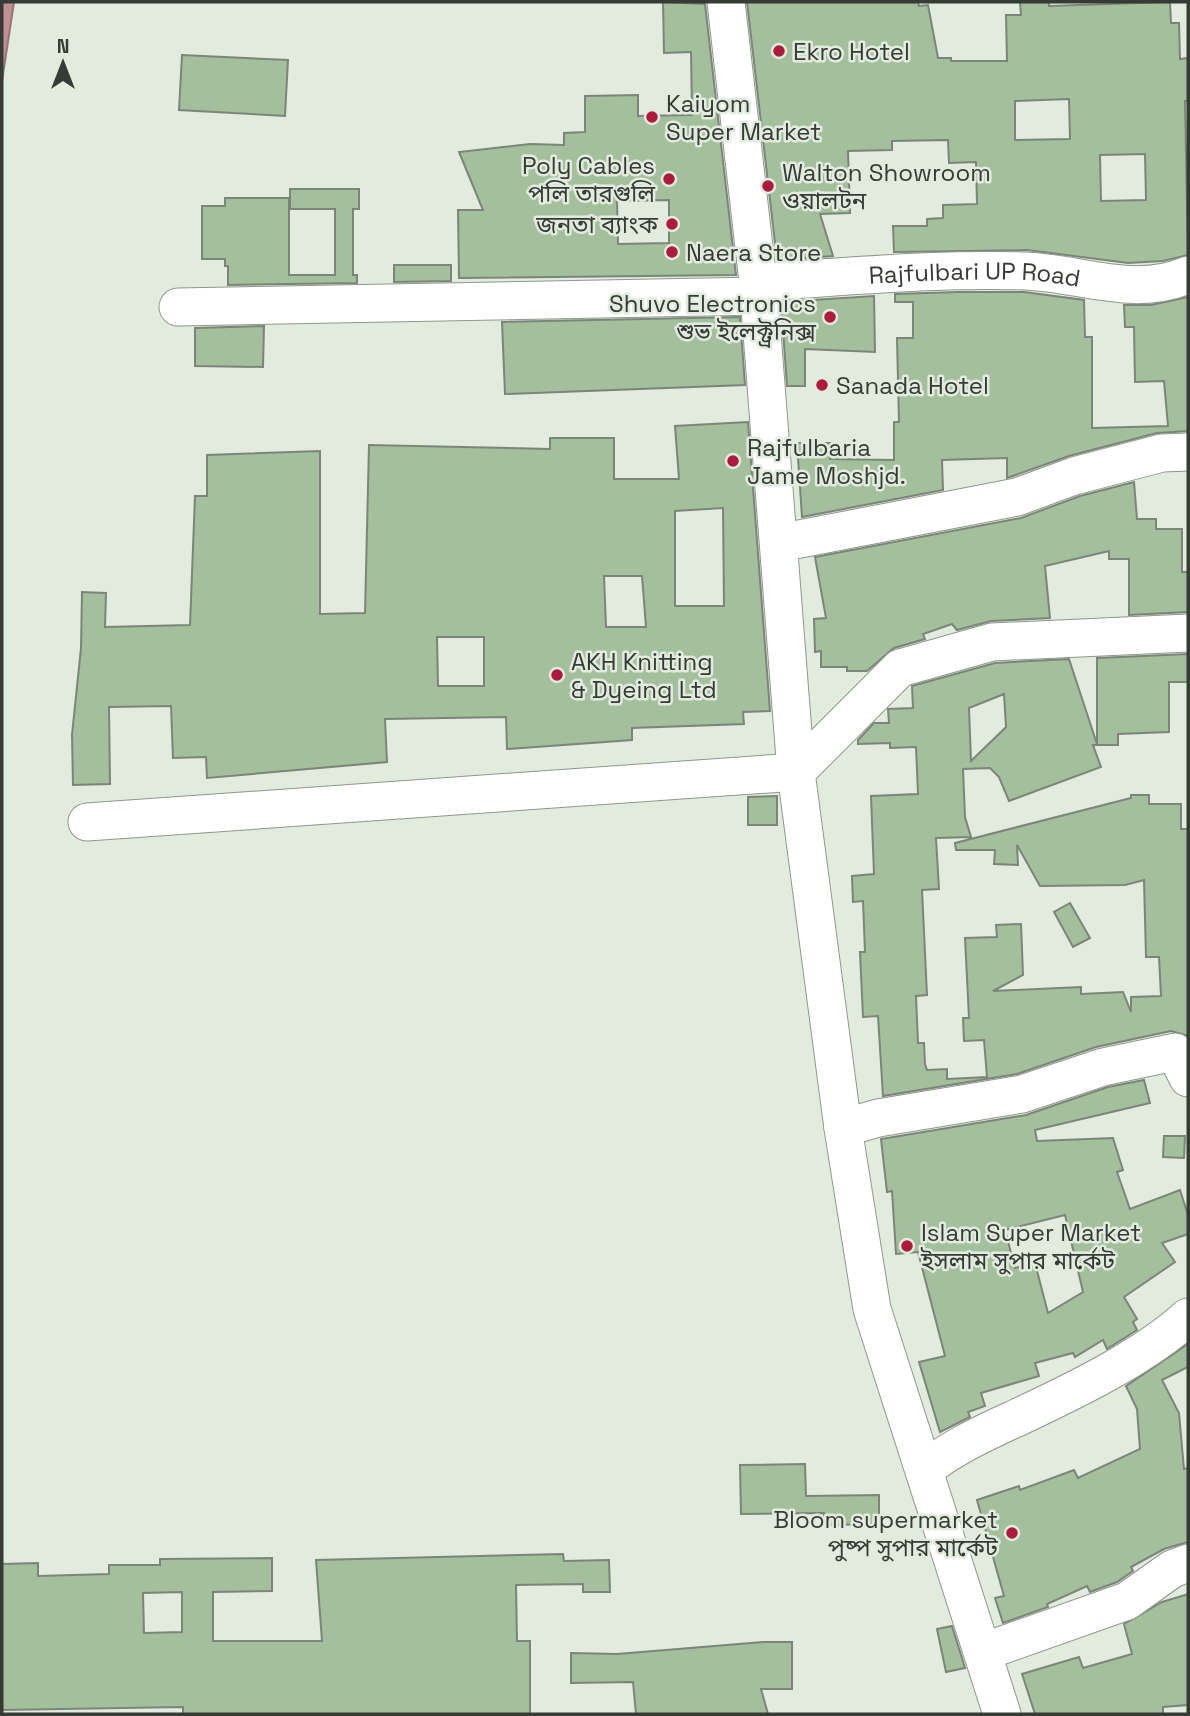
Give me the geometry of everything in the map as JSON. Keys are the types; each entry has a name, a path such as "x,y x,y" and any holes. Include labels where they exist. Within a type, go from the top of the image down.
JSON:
{"street":[{"path":"726,2 759,289 796,772 843,1128 872,1309 1002,1714"},
{"name":"Rajfulbari UP Road","path":"177,307 759,289 960,271 1028,271 1120,285 1170,283 1188,275"},
{"path":"779,543 1017,497 1074,477 1162,453 1188,452"},
{"path":"87,822 796,772 900,668 992,642 1188,633"},
{"path":"843,1128 878,1118 1022,1094 1103,1068 1175,1052 1188,1078"},
{"path":"924,1470 947,1451 1048,1404 1166,1338 1188,1317"},
{"path":"983,1652 1127,1601 1172,1569 1188,1563"}],"shaded area":[{"path":"2,2 14,2 2,81"}],"building":[{"path":"663,2 705,4 736,275 459,278 458,210 483,210 459,152 530,144 564,145 564,133 585,132 585,96 638,95 638,116 692,115 691,52 664,53","holes":["669,200 669,243 618,244 617,201"]},
{"path":"747,2 918,2 919,6 928,5 938,58 951,58 951,61 1007,61 1006,15 1021,15 1020,2 1049,2 1049,6 1170,2 1171,23 1179,23 1180,59 1188,58 1188,101 1185,101 1188,255 1163,261 1128,263 1027,250 894,252 893,226 927,226 927,219 943,218 943,205 977,204 976,162 949,163 948,140 892,141 892,150 848,151 850,213 820,214 833,256 777,260","holes":["1069,99 1070,139 1015,140 1015,101","1145,154 1146,200 1101,201 1100,155"]},
{"path":"182,55 288,60 285,116 179,110"},
{"path":"290,189 359,189 359,209 353,209 353,275 357,275 357,283 228,285 228,266 225,266 225,259 202,259 202,206 225,206 225,198 289,198 289,275 335,275 335,209 290,209"},
{"path":"394,265 451,265 451,281 394,282"},
{"path":"1024,292 1084,300 1085,337 1092,337 1092,428 1168,426 1164,381 1135,382 1134,327 1125,327 1124,305 1151,305 1188,297 1188,431 1157,433 1069,456 1007,478 1007,458 942,460 943,490 802,517 797,443 830,443 830,459 894,460 894,422 899,422 897,338 913,338 913,302 895,302 895,294"},
{"path":"874,296 875,352 805,349 805,386 787,386 781,302"},
{"path":"740,317 745,385 505,394 502,322"},
{"path":"264,326 263,367 195,366 195,328"},
{"path":"748,422 770,711 743,712 744,724 632,728 632,740 507,749 506,717 385,719 387,762 207,778 206,757 173,758 171,706 109,707 110,784 73,785 72,735 81,648 82,592 106,593 105,627 190,625 195,496 207,496 207,455 320,451 320,614 365,613 369,445 550,449 550,438 614,438 614,479 679,479 675,426","holes":["723,508 724,606 675,606 675,511","604,576 642,576 646,627 606,627","437,637 484,637 484,686 438,686"]},
{"path":"1134,482 1137,519 1156,519 1156,529 1182,529 1182,572 1188,572 1188,612 1129,615 1129,559 1109,559 1109,551 1045,566 1050,618 991,621 957,630 952,624 923,634 925,639 894,648 867,671 847,671 847,667 821,667 821,651 815,652 814,619 826,618 815,557 1021,518 1080,496"},
{"path":"1188,654 1188,682 1169,682 1169,732 1118,734 1118,745 1093,745 1101,767 1009,801 999,777 990,768 963,769 965,817 971,837 936,838 939,889 922,890 927,995 916,996 918,1043 924,1043 927,1070 947,1069 947,1079 987,1077 984,1040 964,1041 963,1018 969,1018 965,938 997,937 996,925 1021,924 1023,975 993,991 1081,987 1081,994 1123,992 1131,1012 1131,997 1161,996 1159,957 1146,957 1144,880 1125,885 1040,886 1017,845 1018,865 994,864 995,850 956,850 955,843 1131,798 1131,795 1149,795 1149,804 1181,804 1181,829 1188,829 1188,1036 1171,1031 1096,1047 1017,1074 883,1096 878,1016 863,1017 860,952 865,952 863,901 853,902 852,876 874,874 871,796 918,794 916,747 890,748 890,743 858,744 858,740 874,723 889,723 888,709 913,708 912,686 995,663 1069,659 1097,744 1097,658","holes":["1004,694 1006,727 971,761 969,708"]},
{"path":"777,796 777,825 748,825 748,797"},
{"path":"1070,903 1090,938 1073,947 1054,912"},
{"path":"1144,1080 1150,1103 1035,1130 1037,1141 1113,1138 1123,1170 1117,1172 1130,1209 1180,1190 1188,1215 1188,1234 1162,1243 1175,1262 1124,1297 1137,1319 1133,1322 1137,1330 1107,1349 1103,1340 1075,1357 1073,1353 1035,1363 1039,1376 981,1393 985,1406 968,1412 970,1417 940,1432 919,1362 945,1356 918,1252 896,1254 892,1191 887,1192 881,1139 1026,1115 1108,1087","holes":["1065,1215 1083,1292 1048,1313 1035,1263 1015,1268 1005,1230"]},
{"path":"1164,1136 1185,1136 1184,1158 1163,1157"},
{"path":"1188,1344 1188,1367 1162,1380 1179,1413 1184,1469 1188,1468 1188,1542 1164,1549 1131,1567 1133,1571 1117,1582 1090,1592 1087,1586 1047,1604 1048,1607 1003,1623 995,1598 1004,1596 977,1500 1019,1486 1020,1490 1074,1470 1078,1478 1140,1449 1137,1409 1126,1386"},
{"path":"805,1464 806,1496 879,1495 879,1524 824,1525 824,1513 741,1514 740,1465"},
{"path":"563,1554 564,1561 609,1560 610,1592 583,1592 583,1584 516,1585 517,1641 530,1641 530,1714 183,1714 183,1707 2,1710 2,1564 38,1563 38,1576 109,1574 109,1565 160,1565 160,1559 272,1558 272,1591 213,1592 213,1641 322,1641 316,1560","holes":["182,1592 182,1632 144,1633 143,1593"]},
{"path":"1188,1594 1188,1705 1163,1707 1163,1714 1035,1714 1022,1674 1079,1657 1083,1668 1132,1654 1124,1624 1162,1602"},
{"path":"952,1626 965,1668 946,1672 937,1629"},
{"path":"792,1642 792,1689 761,1689 768,1714 636,1714 633,1682 571,1683 571,1653 617,1654"}],"place":[{"name":"Ekro Hotel","path":"779,51"},
{"name":"Kaiyom Super Market","path":"652,117"},
{"name":"Poly Cables পলি তারগুলি","path":"669,179"},
{"name":"Walton Showroom ওয়ালটন","path":"768,186"},
{"name":"জনতা ব্যাংক","path":"672,224"},
{"name":"Naera Store","path":"672,252"},
{"name":"Shuvo Electronics শুভ ইলেক্ট্রনিক্স","path":"830,317"},
{"name":"Sanada Hotel","path":"822,385"},
{"name":"Rajfulbaria Jame Moshjd.","path":"733,461"},
{"name":"AKH Knitting & Dyeing Ltd","path":"557,675"},
{"name":"Islam Super Market ইসলাম সুপার মার্কেট","path":"907,1246"},
{"name":"Bloom supermarket পুষ্প সুপার মার্কেট","path":"1012,1533"}]}
